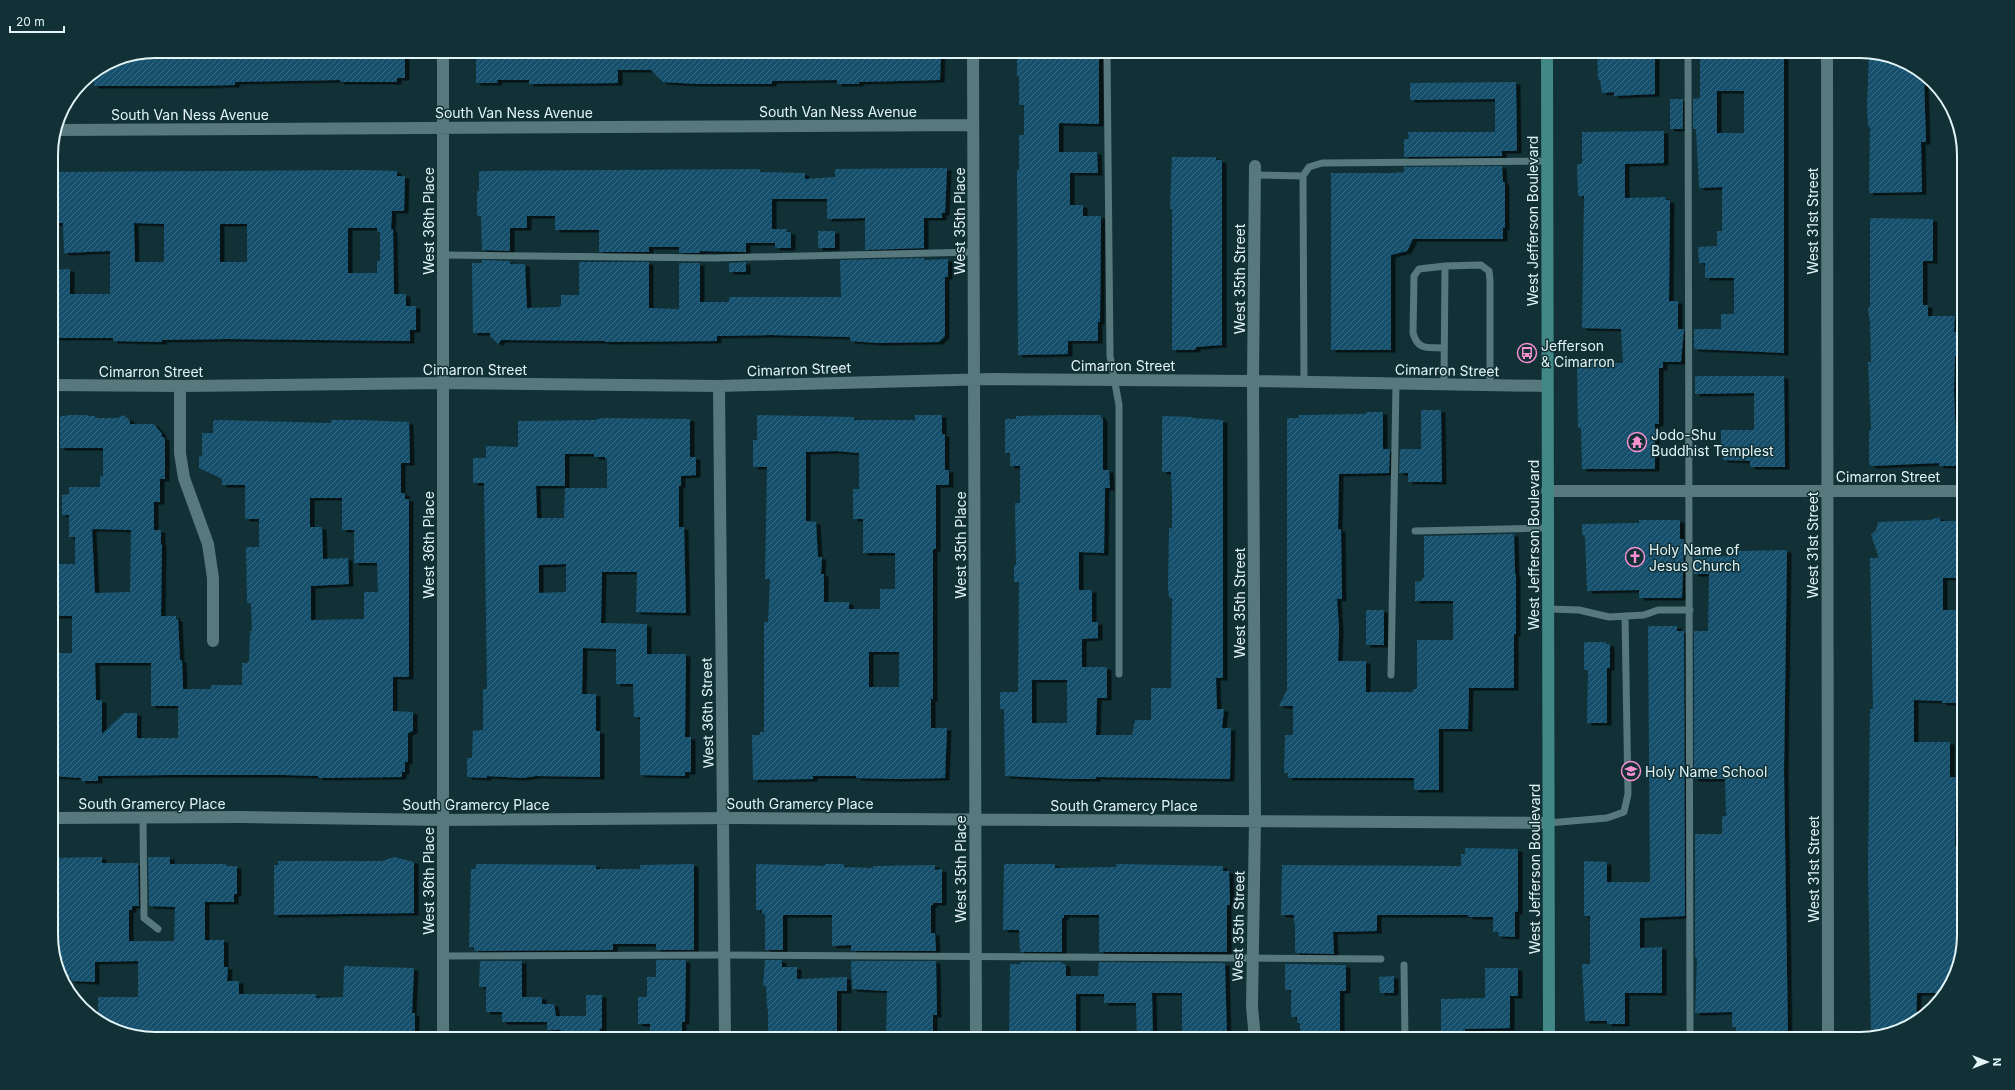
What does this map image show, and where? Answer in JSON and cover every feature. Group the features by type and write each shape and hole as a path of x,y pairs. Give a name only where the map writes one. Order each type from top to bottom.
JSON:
{"main road":[{"name":"West Jefferson Boulevard","path":"1547,58 1549,1032"}],"street":[{"name":"West 36th Place","path":"443,58 443,1032"},
{"name":"West 35th Place","path":"973,58 975,252 976,1032"},
{"name":"West 31st Street","path":"1827,58 1828,1032"},
{"name":"South Van Ness Avenue","path":"61,130 973,125"},
{"name":"West 35th Street","path":"1254,1032 1252,1007 1255,820 1253,381 1255,171"},
{"name":"Cimarron Street","path":"58,385 180,386 443,383 719,386 975,379 1253,381 1547,386"},
{"path":"180,386 180,453 184,478 208,544 213,578 213,641"},
{"name":"West 36th Street","path":"719,386 725,1032"},
{"name":"Cimarron Street","path":"1547,491 1957,491"},
{"name":"South Gramercy Place","path":"58,818 443,820 723,818 1255,820 1548,823"}],"lane":[{"path":"1107,58 1110,356 1119,405 1119,674"},
{"path":"1688,58 1690,1032"},
{"path":"1304,382 1303,176 1310,167 1322,163 1547,161"},
{"path":"1255,171 1303,176"},
{"path":"443,255 714,258 975,252"},
{"path":"1444,348 1423,347 1416,342 1413,333 1414,276 1419,269 1445,266 1481,266 1489,271 1490,386"},
{"path":"1444,385 1445,266"},
{"path":"1391,675 1396,384"},
{"path":"1415,530 1548,528"},
{"path":"1548,609 1578,610 1609,617 1644,615 1658,610 1690,610"},
{"path":"1548,823 1607,818 1624,812 1628,794 1624,616"},
{"path":"143,818 144,918 158,929"},
{"path":"442,956 724,955 1381,959"},
{"path":"1404,965 1405,1032"}],"building":[{"path":"405,58 405,78 397,78 397,82 340,82 340,80 235,82 235,85 195,86 94,86 94,80 101,74 118,65 143,59"},
{"path":"476,58 941,58 940,80 859,82 859,84 837,84 837,80 772,81 772,84 697,84 663,82 651,70 618,70 618,83 529,84 529,80 497,80 498,83 476,83"},
{"path":"1017,58 1099,58 1099,124 1059,123 1059,152 1097,152 1098,173 1070,173 1070,205 1083,205 1083,216 1101,216 1100,322 1098,322 1098,341 1068,341 1068,354 1018,355 1017,170 1019,170 1019,135 1024,135 1024,105 1019,105 1019,76 1017,76"},
{"path":"1597,58 1655,58 1655,94 1614,96 1614,92 1602,93 1600,80 1598,80"},
{"path":"1700,58 1784,58 1784,353 1694,349 1694,329 1721,329 1721,314 1734,314 1734,278 1705,278 1705,263 1699,263 1698,247 1717,246 1717,231 1722,231 1722,187 1699,188 1696,129 1693,129 1693,99 1700,98","holes":["1717,91 1744,91 1744,133 1717,133"]},
{"path":"1869,58 1891,63 1903,68 1924,82 1926,142 1921,142 1922,192 1869,193 1870,127 1868,127 1867,108"},
{"path":"1516,82 1517,151 1502,151 1502,156 1404,157 1404,139 1409,139 1408,132 1495,132 1495,99 1410,100 1410,83"},
{"path":"1670,99 1683,99 1683,129 1670,129"},
{"path":"1664,131 1664,163 1625,164 1625,198 1666,197 1665,200 1670,200 1669,301 1678,301 1678,329 1684,329 1681,362 1663,362 1663,368 1659,368 1659,424 1655,424 1655,469 1582,469 1581,428 1578,428 1577,363 1623,363 1621,329 1582,328 1584,196 1578,196 1577,164 1582,164 1582,132"},
{"path":"1172,157 1216,157 1216,160 1222,160 1222,345 1196,347 1196,349 1193,350 1172,350 1172,209 1170,209"},
{"path":"1502,166 1503,182 1505,182 1505,228 1503,228 1503,239 1413,239 1407,251 1391,255 1391,350 1331,350 1331,173 1392,173 1404,172 1404,167"},
{"path":"947,168 945,213 942,213 942,218 924,218 924,248 865,250 865,218 827,219 827,199 772,199 772,229 787,229 787,232 791,232 791,248 775,248 775,243 746,243 746,252 700,251 700,253 679,253 679,247 649,247 649,252 599,252 599,230 555,230 555,216 527,216 527,228 510,228 510,251 482,250 481,216 477,216 479,172 482,171 760,169 760,172 805,173 805,179 835,177 835,169"},
{"path":"397,171 397,176 405,176 404,211 392,211 391,229 393,229 394,294 406,294 406,306 416,306 416,330 410,330 410,341 226,339 162,340 162,342 113,341 113,338 58,338 58,270 70,269 70,294 110,294 110,251 64,253 63,223 58,223 58,172","holes":["134,223 164,224 164,262 135,262","220,224 247,224 247,262 220,262","348,228 377,228 377,232 380,232 380,261 377,261 377,273 348,273"]},
{"path":"1870,218 1933,219 1933,261 1923,261 1923,305 1928,305 1928,316 1955,316 1954,332 1957,332 1957,356 1955,356 1954,391 1957,466 1939,466 1939,463 1871,466 1869,463 1869,430 1871,430 1868,362 1871,362 1870,323 1868,310 1870,305"},
{"path":"818,231 835,231 835,248 818,248"},
{"path":"924,258 924,260 948,259 948,277 945,277 945,336 939,342 878,343 850,341 850,337 771,335 717,336 717,341 605,342 501,340 498,344 490,336 490,333 473,333 472,263 482,263 482,260 510,261 510,264 525,264 527,308 558,307 561,306 561,295 579,295 579,262 649,262 649,308 679,309 679,263 700,263 700,302 729,302 729,297 841,297 840,260"},
{"path":"746,262 746,272 729,272 729,263"},
{"path":"1695,376 1784,376 1785,467 1750,467 1750,461 1723,460 1721,430 1754,430 1754,393 1695,394"},
{"path":"1421,410 1441,410 1442,482 1408,482 1408,473 1399,473 1400,449 1421,449"},
{"path":"1366,412 1383,412 1383,449 1390,449 1389,473 1339,474 1338,529 1341,529 1342,599 1337,599 1339,629 1338,661 1366,661 1366,692 1413,692 1413,689 1417,689 1417,640 1453,640 1453,601 1415,601 1415,582 1422,581 1422,578 1424,578 1424,536 1514,534 1516,634 1514,634 1514,688 1469,688 1468,729 1439,729 1439,790 1414,790 1414,778 1288,778 1288,773 1284,773 1285,735 1293,735 1293,706 1279,706 1287,690 1287,418 1299,418 1299,415 1366,414"},
{"path":"88,415 95,416 95,418 117,418 123,415 130,420 130,424 154,424 162,434 162,437 165,438 165,479 160,479 160,502 154,502 154,530 161,530 161,616 176,616 176,619 178,619 183,689 211,689 211,685 242,685 242,663 247,663 249,661 250,631 252,631 251,603 247,603 246,547 259,547 259,519 245,519 245,485 222,485 222,479 199,468 199,456 202,456 202,433 213,433 213,421 216,420 331,423 331,420 409,422 410,463 401,463 401,493 405,493 405,499 409,499 409,677 393,677 393,711 413,712 413,731 408,733 408,762 405,762 405,772 402,772 402,777 318,778 318,776 284,775 168,775 98,776 98,781 81,781 81,778 58,776 58,653 72,653 72,616 58,616 58,564 75,564 75,537 69,537 69,515 62,515 62,495 69,494 69,487 100,487 100,476 103,476 103,448 60,448 60,416","holes":["310,498 342,498 342,530 354,530 354,563 377,563 378,592 364,592 364,619 311,620 311,586 349,584 348,558 323,559 322,527 310,527","92,530 131,530 130,592 95,593","95,663 151,663 151,706 178,706 178,738 137,738 137,713 124,713 102,734 102,700 96,700"]},
{"path":"757,415 854,417 854,420 915,420 915,415 942,415 942,434 945,434 945,470 949,470 949,485 936,485 936,549 933,549 933,699 931,699 931,728 947,728 945,778 899,779 856,778 856,776 813,776 813,779 753,780 752,735 760,735 760,732 764,732 764,622 768,622 770,579 765,579 767,467 753,467 753,440 757,440","holes":["835,451 859,453 859,489 853,489 853,519 863,519 863,553 895,553 895,589 880,589 880,609 849,609 849,602 824,602 824,574 821,574 822,557 818,557 816,522 806,521 806,452","869,652 899,652 899,687 869,687"]},
{"path":"1101,415 1101,418 1103,418 1103,470 1109,470 1110,488 1105,488 1104,553 1079,552 1079,590 1092,590 1092,622 1098,622 1098,638 1082,639 1082,667 1107,667 1107,698 1097,698 1096,735 1132,735 1135,720 1151,720 1151,688 1171,688 1172,598 1169,598 1168,587 1169,528 1172,528 1172,498 1171,472 1162,472 1162,416 1223,420 1223,678 1216,678 1217,709 1224,709 1222,728 1231,728 1230,779 1096,777 1096,779 1071,779 1005,776 1004,709 1000,709 1000,692 1018,692 1019,582 1014,582 1014,565 1016,565 1015,503 1020,503 1020,466 1010,466 1010,453 1005,453 1005,419 1016,419 1016,416","holes":["1032,680 1067,680 1067,723 1032,723"]},
{"path":"690,419 690,457 696,457 696,475 681,476 681,486 679,486 679,527 684,527 686,613 636,612 637,572 602,572 601,623 647,624 647,654 686,654 685,737 691,737 691,772 685,772 685,776 640,775 640,717 634,717 633,684 616,684 616,649 583,648 582,694 596,694 596,731 600,731 600,777 467,777 467,758 472,758 473,731 483,730 483,689 487,689 484,483 473,483 473,458 486,458 486,446 518,447 518,421","holes":["565,454 594,454 594,457 605,457 605,459 607,459 607,488 565,488 564,518 537,518 536,486 565,486","566,564 566,592 539,593 539,565"]},
{"path":"1940,517 1940,521 1957,521 1957,578 1943,578 1943,610 1957,610 1957,703 1914,700 1914,742 1950,742 1950,777 1956,777 1956,947 1952,966 1938,993 1917,993 1916,1014 1891,1027 1871,1031 1868,870 1870,709 1873,709 1870,558 1879,558 1871,535 1876,530 1878,522 1930,520"},
{"name":"Holy Name of Jesus Church","path":"1639,520 1680,520 1680,539 1684,539 1682,598 1639,598 1639,590 1587,591 1585,537 1582,534 1582,524 1639,523"},
{"path":"1787,550 1784,771 1788,1032 1736,1032 1736,1027 1732,1027 1732,1012 1695,1013 1697,959 1695,956 1695,834 1722,834 1722,816 1726,816 1725,779 1694,779 1694,631 1708,631 1709,574 1694,574 1694,557 1738,556 1738,551"},
{"path":"1366,610 1384,610 1384,645 1366,645"},
{"path":"1648,626 1677,626 1677,631 1684,631 1685,916 1640,918 1640,948 1662,947 1662,993 1625,993 1625,1024 1607,1024 1607,1021 1585,1021 1582,964 1590,964 1590,916 1584,916 1584,861 1607,862 1607,882 1650,882"},
{"path":"1584,642 1606,642 1606,644 1610,644 1610,668 1607,668 1607,723 1587,723 1588,670 1584,670"},
{"path":"1465,848 1518,849 1518,912 1515,912 1515,937 1498,936 1498,932 1493,932 1493,917 1468,917 1468,915 1377,915 1377,931 1333,932 1334,954 1295,953 1294,915 1281,915 1282,865 1461,866 1461,854 1465,854"},
{"path":"102,857 102,863 138,863 139,906 132,906 132,910 129,910 129,941 174,941 175,907 149,906 148,857 170,857 170,864 226,864 226,866 237,866 237,894 234,894 234,902 205,902 205,940 224,940 224,967 228,967 227,981 239,981 239,994 316,994 316,998 343,997 344,966 414,968 412,1013 415,1013 415,1032 155,1032 130,1029 112,1022 98,1014 98,997 138,997 138,961 95,962 95,982 71,981 71,978 68,978 63,967 63,960 62,960 58,941 58,858"},
{"path":"394,857 414,862 414,913 274,915 274,865 278,865 278,861 382,861"},
{"path":"476,864 596,865 596,869 640,869 640,865 694,864 694,950 656,950 656,944 613,944 613,950 474,951 474,947 469,947 471,869 476,869"},
{"path":"756,864 825,866 825,864 844,864 844,867 873,868 873,866 935,865 935,870 942,869 942,903 933,903 933,905 931,905 931,933 935,933 936,951 851,951 851,945 832,946 832,915 783,915 783,950 765,950 765,914 762,914 762,910 756,910"},
{"path":"1004,864 1055,864 1055,868 1116,867 1116,864 1223,866 1223,871 1229,871 1230,905 1227,905 1227,952 1099,952 1099,915 1064,915 1064,918 1062,918 1062,952 1020,952 1019,930 1003,930"},
{"path":"656,960 686,960 685,1022 682,1022 682,1032 650,1032 650,1024 638,1024 638,997 647,997 647,977 656,977"},
{"path":"765,960 782,960 782,967 797,967 797,979 847,977 847,991 837,991 837,1032 768,1032 766,986 763,986"},
{"path":"480,961 522,961 522,997 542,997 542,1004 554,1004 556,1016 586,1016 586,995 602,995 602,1029 600,1029 600,1032 561,1032 561,1030 547,1030 547,1022 502,1022 502,1012 486,1012 486,987 479,987"},
{"path":"851,961 936,961 937,1015 933,1015 933,1032 886,1032 887,991 852,989"},
{"path":"1020,962 1062,962 1062,964 1066,964 1066,976 1098,976 1099,962 1225,963 1227,1032 1182,1032 1182,993 1152,993 1153,1032 1137,1032 1136,1003 1104,1003 1104,994 1076,994 1076,1032 1009,1032 1010,964 1021,964"},
{"path":"1285,964 1346,965 1346,991 1340,991 1340,1032 1300,1032 1300,1023 1297,1023 1297,1017 1291,1017 1291,990 1285,990"},
{"path":"1485,968 1518,968 1518,996 1510,996 1510,1028 1465,1029 1465,1032 1441,1032 1441,999 1485,998"},
{"path":"1394,976 1394,993 1380,993 1379,977"}],"place":[{"name":"Jefferson & Cimarron","path":"1527,353"},
{"name":"Jodo-Shu Buddhist Templest","path":"1637,442"},
{"name":"Holy Name of Jesus Church","path":"1635,557"},
{"name":"Holy Name School","path":"1631,771"}]}
